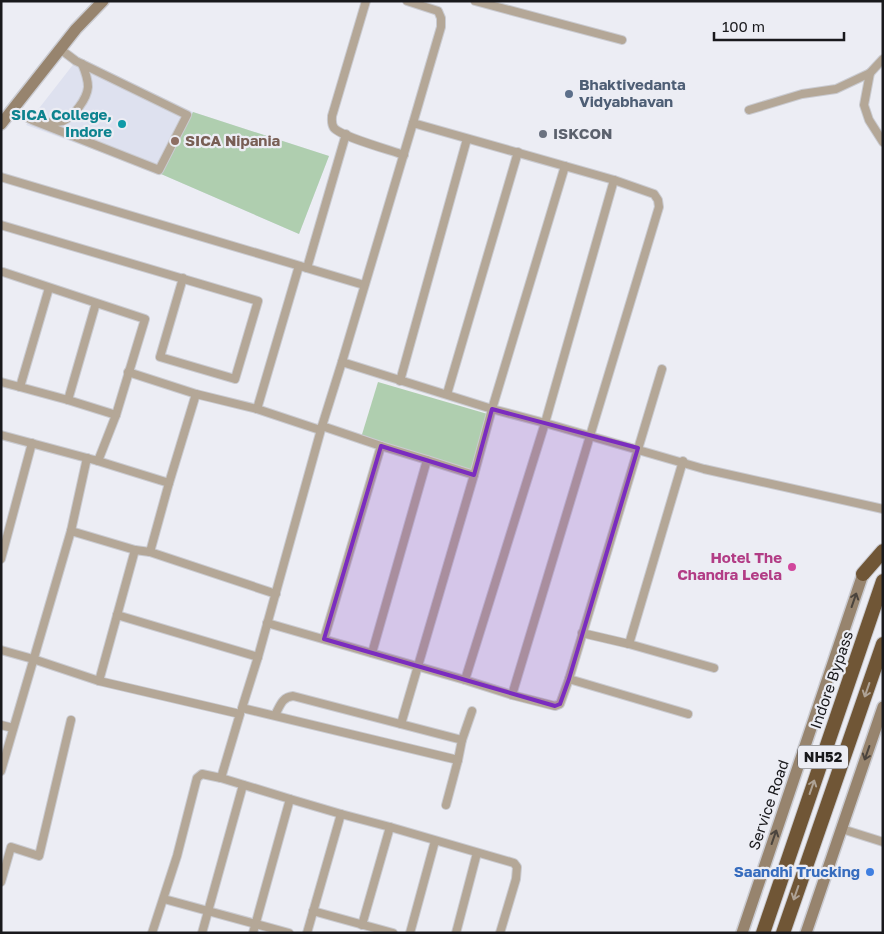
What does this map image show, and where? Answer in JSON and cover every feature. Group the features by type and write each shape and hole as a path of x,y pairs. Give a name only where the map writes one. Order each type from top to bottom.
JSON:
{"highway":[{"path":"863,574 883,552"},
{"name":"Indore Bypass","path":"763,933 883,581"},
{"name":"NH52","path":"783,933 883,644"}],"street":[{"path":"1,124 76,29 103,1"},
{"path":"366,1 332,121 334,128 346,134 404,155"},
{"path":"475,1 622,40"},
{"path":"221,778 276,594 321,428 441,27 441,18 438,11 411,2"},
{"path":"11,110 159,170 186,115 82,64 60,49"},
{"path":"749,110 802,94 836,88 870,73 883,59"},
{"path":"40,123 62,121 73,114 82,102 88,88 87,76 82,64"},
{"path":"870,73 864,106 869,120 883,142"},
{"path":"413,123 614,180 654,194 658,200 659,207 512,695"},
{"path":"257,409 346,134"},
{"path":"400,381 468,139"},
{"path":"447,394 518,152"},
{"path":"401,724 492,409 565,166"},
{"path":"1,177 364,285"},
{"path":"465,680 545,424 614,180"},
{"path":"1,225 183,278 258,301 236,379 160,357 183,278"},
{"path":"2,274 145,319 116,415 98,461"},
{"path":"20,387 49,288"},
{"path":"68,400 96,303"},
{"path":"342,362 492,409 638,448 704,469 883,510"},
{"path":"267,623 512,695 555,706 560,704 662,369"},
{"path":"128,372 196,394 257,409 474,475"},
{"path":"1,382 116,415"},
{"path":"150,552 196,394"},
{"path":"1,435 98,461 169,483"},
{"path":"1,559 32,443"},
{"path":"324,639 381,446"},
{"path":"1,772 70,531 87,458"},
{"path":"372,653 427,460"},
{"path":"629,644 683,462"},
{"path":"70,531 135,550 150,552 276,594"},
{"path":"99,681 135,550"},
{"name":"Service Road","path":"742,933 863,574"},
{"path":"117,615 258,657"},
{"path":"582,633 714,668"},
{"path":"1,650 99,681 241,711 275,715 458,760"},
{"path":"569,679 688,714"},
{"path":"275,715 283,700 287,696 293,696 462,740"},
{"path":"806,933 883,706"},
{"path":"446,805 462,740 472,711"},
{"path":"1,882 11,847 39,856 71,720"},
{"path":"1,725 13,728"},
{"path":"152,933 164,899 197,778 202,774 512,862 517,867 516,879 500,933"},
{"path":"202,933 243,785"},
{"path":"253,933 290,799"},
{"path":"307,933 341,814"},
{"path":"362,925 390,827"},
{"path":"842,829 883,842"},
{"path":"410,933 435,840"},
{"path":"456,933 477,853"},
{"path":"164,899 289,933"},
{"path":"313,911 393,933"}],"highlighted area":[{"path":"492,409 638,448 569,679 560,704 555,706 324,639 381,446 474,475"}],"shaded area":[{"name":"SICA Nipania","path":"79,57 193,112 329,156 299,234 161,174 26,125"}],"green space":[{"path":"193,112 329,156 299,234 161,174"},
{"path":"378,382 491,415 475,476 360,441"}],"place":[{"name":"Bhaktivedanta Vidyabhavan","path":"569,94"},
{"name":"SICA College, Indore","path":"122,124"},
{"name":"ISKCON","path":"543,134"},
{"name":"SICA Nipania","path":"175,141"},
{"name":"Hotel The Chandra Leela","path":"792,567"},
{"name":"Saandhi Trucking","path":"870,872"}]}
